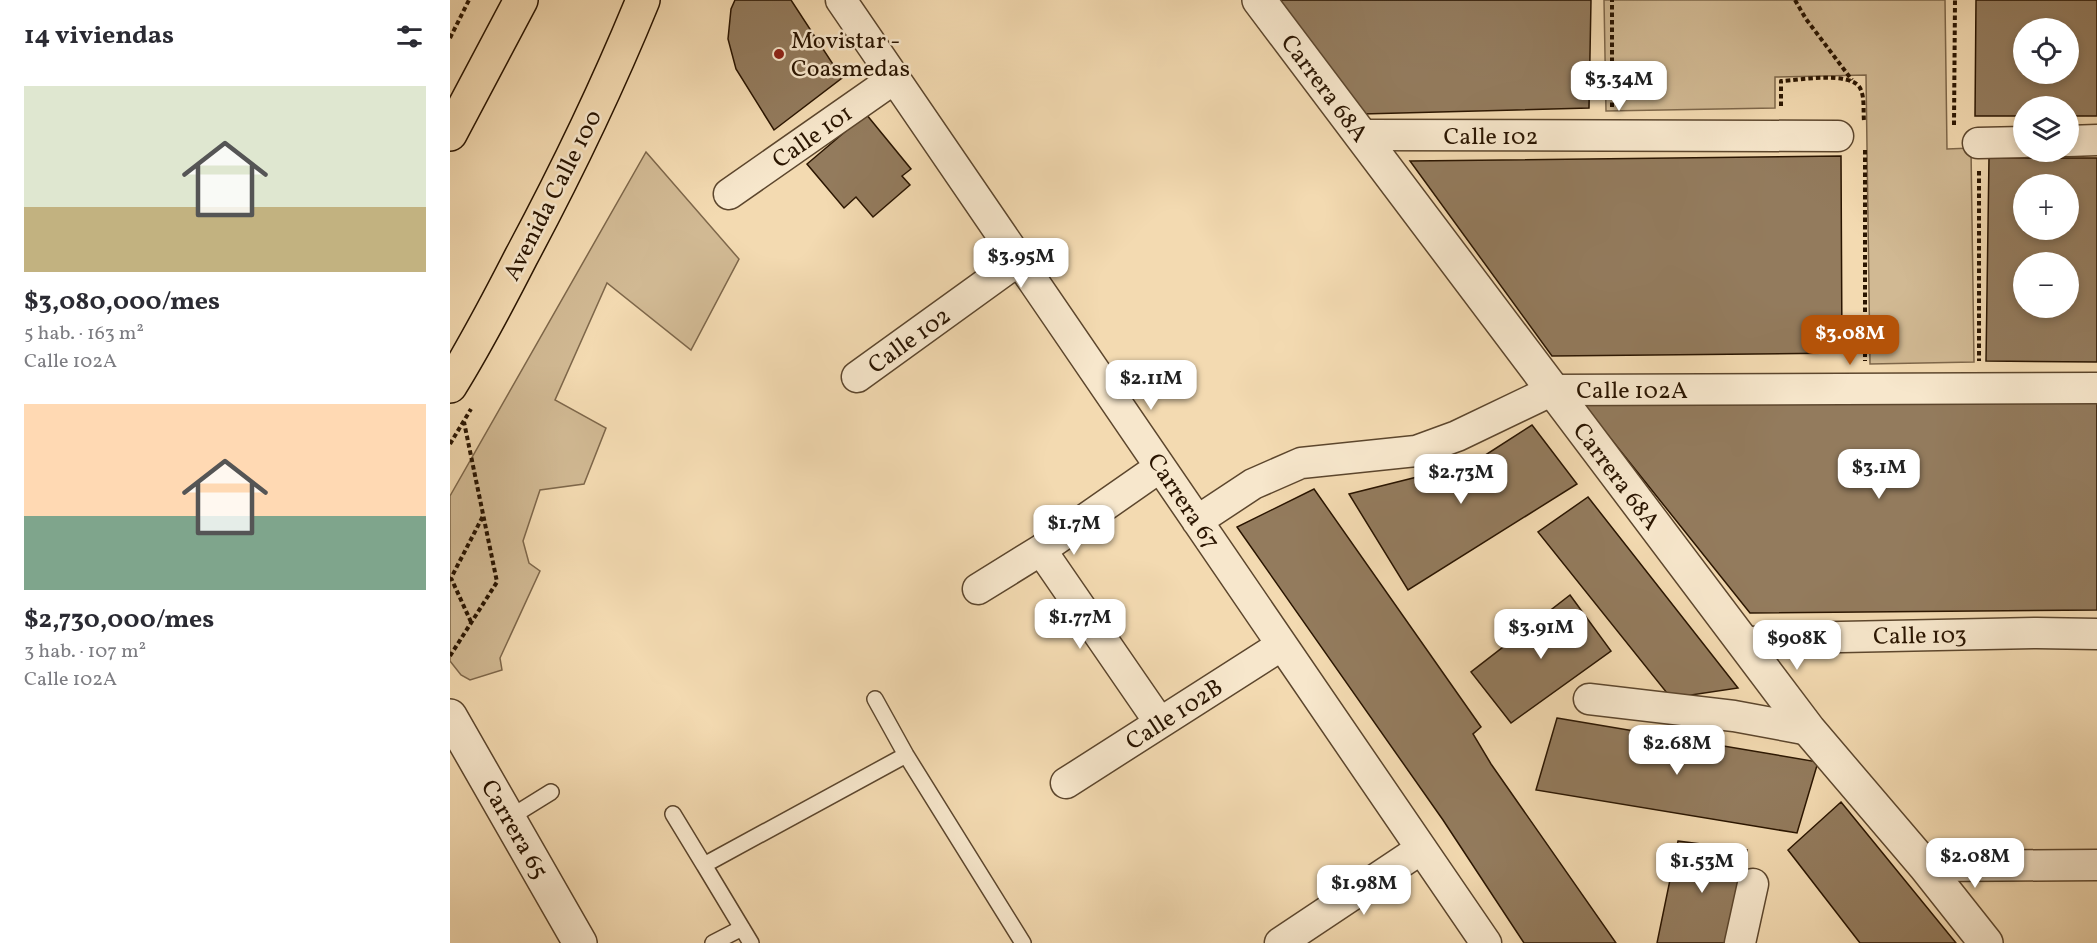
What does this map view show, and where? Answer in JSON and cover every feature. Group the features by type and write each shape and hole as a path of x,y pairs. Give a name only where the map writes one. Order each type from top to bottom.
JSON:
{"main road":[{"name":"Avenida Calle 100","path":"452,382 490,317 549,205 612,74 643,0"},
{"path":"450,134 511,8"}],"street":[{"name":"Carrera 67","path":"841,0 1486,943"},
{"name":"Carrera 68A","path":"1259,0 1809,730 1925,866 1986,943"},
{"name":"Calle 101","path":"729,194 895,78"},
{"name":"Calle 102","path":"1360,135 1838,136"},
{"path":"1966,137 2013,141"},
{"path":"2079,141 2097,141"},
{"name":"Calle 102","path":"857,377 1019,260"},
{"name":"Calle 102A","path":"1197,521 1253,484 1301,463 1416,451 1457,436 1553,390 2097,388"},
{"path":"978,589 1041,550 1160,467"},
{"path":"1041,550 1160,723"},
{"name":"Calle 103","path":"1743,643 1804,637 2097,634"},
{"name":"Calle 102B","path":"1066,783 1282,645"},
{"path":"1589,699 1734,716 1809,730"},
{"name":"Carrera 65","path":"450,716 580,943"},
{"path":"1280,943 1421,849"},
{"path":"1925,866 2097,865"},
{"path":"1740,943 1753,884"}],"lane":[{"path":"875,699 906,755 1023,943"},
{"path":"704,865 906,755"},
{"path":"509,818 551,792"},
{"path":"673,814 752,943"},
{"path":"713,943 742,928"}],"path":[{"path":"450,38 469,0"},
{"path":"1795,0 1806,19 1853,81"},
{"path":"1955,0 1966,137 1980,389"},
{"path":"450,656 497,582 452,382"},
{"path":"471,623 451,578 483,515"}],"shaded area":[{"path":"1604,0 1945,0 1947,149 1971,148 1974,362 1870,364 1866,75 1775,77 1775,108 1606,111"},
{"path":"646,152 739,259 691,350 607,283 555,400 606,428 584,484 540,490 523,541 529,563 540,571 500,658 502,670 470,680 461,675 450,661 450,496"}],"building":[{"name":"Movistar - Coasmedas","path":"735,0 791,0 842,78 774,130 736,69 728,39 731,9"},
{"path":"1278,0 1591,0 1589,108 1362,114"},
{"path":"1976,0 2097,0 2097,116 2079,116 2079,96 2013,96 2013,116 1975,116"},
{"path":"866,114 911,169 902,176 910,185 873,217 856,197 844,208 807,164"},
{"path":"1841,156 1842,353 1552,356 1410,161"},
{"path":"1989,158 2013,158 2013,162 2079,162 2079,158 2097,158 2097,362 1986,361"},
{"path":"2097,400 2097,610 1750,613 1583,404"},
{"path":"1532,425 1577,484 1408,590 1349,494 1473,463"},
{"path":"1314,489 1481,727 1473,734 1491,764 1616,943 1524,943 1443,820 1237,527"},
{"path":"1588,497 1738,688 1671,698 1538,532"},
{"path":"1570,595 1611,651 1511,723 1471,672"},
{"path":"1557,718 1818,762 1797,833 1536,790"},
{"path":"1841,802 1956,943 1860,943 1788,850"},
{"path":"1678,841 1747,850 1728,943 1657,943"}],"place":[{"name":"Movistar - Coasmedas","path":"779,54"}]}
